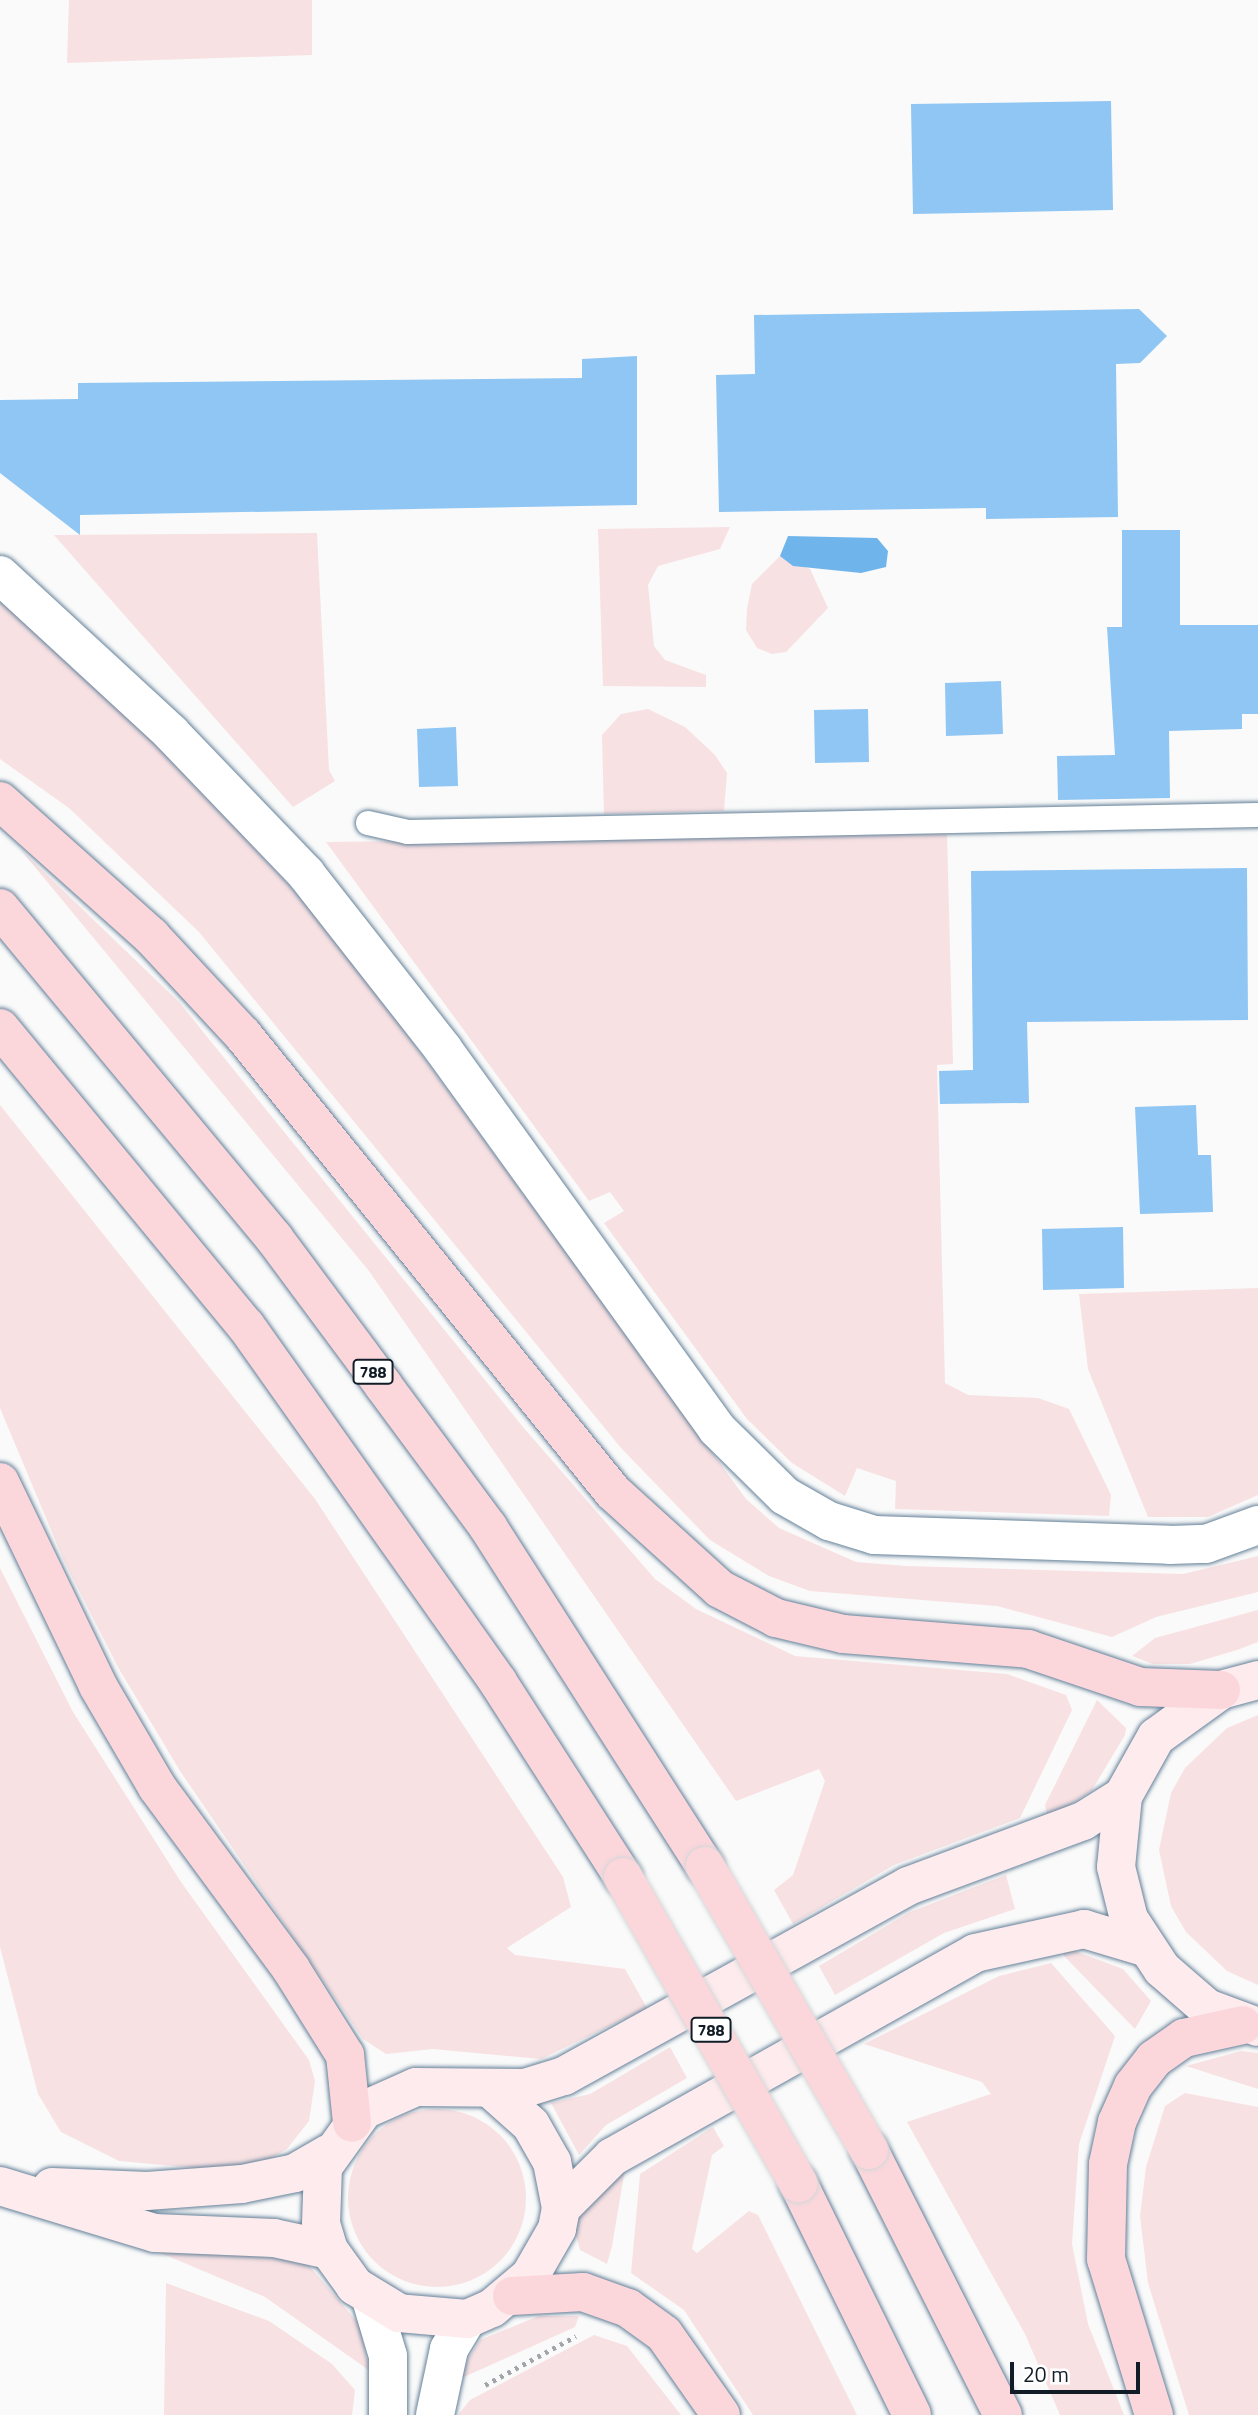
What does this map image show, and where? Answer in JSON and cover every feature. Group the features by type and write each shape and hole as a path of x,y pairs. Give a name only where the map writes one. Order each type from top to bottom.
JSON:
{"main road":[{"path":"0,801 151,936 233,1025 613,1492 720,1589 776,1618 843,1634 1028,1648 1140,1687 1221,1690 1258,1680"},
{"name":"788","path":"0,908 274,1238 488,1527 705,1866 869,2150 1003,2415"},
{"name":"788","path":"0,1028 246,1326 498,1682 623,1877 798,2183 912,2415"},
{"path":"0,1482 98,1686 158,1787 291,1969 345,2055 352,2123"},
{"path":"1221,1690 1156,1738 1123,1796 1116,1867 1129,1919 1144,1947 1180,1990 1251,2026"},
{"path":"1123,1796 1083,1821 908,1886 564,2076 492,2090 416,2087 381,2100 352,2123 329,2152 318,2187 329,2250 370,2299 398,2313 467,2319 512,2296 543,2258 561,2208 612,2157 975,1953 1084,1930 1144,1947"},
{"path":"1154,2415 1106,2259 1108,2164 1117,2122 1133,2085 1154,2059 1184,2038 1251,2026"},
{"path":"492,2090 542,2142 557,2179 561,2208"},
{"path":"0,2184 188,2190 279,2179 329,2152"},
{"path":"0,2184 155,2232 274,2238 329,2250"},
{"path":"512,2296 583,2292 628,2308 664,2334 721,2415"}],"street":[{"path":"0,575 171,733 306,874 443,1049 717,1429 785,1496 829,1521 874,1535 1170,1545 1206,1544 1258,1525"},
{"path":"370,2299 388,2356 388,2415"},
{"path":"435,2415 449,2349 467,2319"}],"lane":[{"path":"368,823 408,832 1258,815"}],"path":[{"path":"480,2388 586,2331"}],"shaded area":[{"path":"69,0 312,0 312,55 67,63"},
{"path":"730,527 720,549 658,566 648,585 654,646 665,660 706,675 706,687 603,686 598,529"},
{"path":"317,533 329,770 335,781 293,807 54,535"},
{"path":"780,556 810,569 828,608 786,652 772,654 757,648 746,630 747,609 752,584"},
{"path":"0,596 146,734 328,926 746,1499 779,1528 856,1562 906,1566 1183,1574 1258,1556 1258,1592 1156,1617 1112,1637 997,1606 810,1591 769,1576 710,1540 621,1448 199,932 69,808 0,759"},
{"path":"648,709 685,727 715,755 727,773 724,811 604,814 602,735 621,714"},
{"path":"947,834 953,1064 937,1065 945,1383 968,1395 1038,1398 1069,1409 1111,1495 1109,1516 895,1509 896,1481 857,1468 845,1496 792,1463 747,1419 604,1223 624,1211 610,1192 589,1201 326,842"},
{"path":"20,849 179,1002 523,1427 655,1579 696,1609 795,1656 1007,1674 1066,1695 1072,1710 1020,1818 894,1865 793,1924 774,1890 793,1875 825,1781 819,1769 736,1801 369,1271"},
{"path":"0,1105 315,1499 563,1877 571,1907 507,1948 515,1955 625,1969 647,2008 541,2059 433,2049 386,2054 363,2039 180,1771 119,1669 64,1561 0,1408"},
{"path":"1258,1288 1258,1495 1208,1517 1148,1517 1088,1369 1079,1294"},
{"path":"0,1568 73,1712 181,1882 309,2060 315,2081 309,2121 287,2149 271,2158 218,2170 119,2161 61,2132 38,2094 0,1947"},
{"path":"1258,1610 1258,1642 1237,1650 1190,1664 1153,1664 1132,1656 1155,1638"},
{"path":"1097,1700 1126,1728 1125,1735 1092,1790 1048,1820 1045,1805"},
{"path":"1258,1715 1258,1985 1227,1971 1186,1932 1171,1906 1159,1850 1171,1793 1185,1768 1227,1728"},
{"path":"1006,1875 1015,1909 944,1933 835,1995 819,1966 910,1912"},
{"path":"1064,1947 1123,1969 1151,2001 1135,2029 1064,1956"},
{"path":"1051,1963 1115,2036 1079,2144 1072,2244 1088,2324 1124,2415 1060,2415 1025,2334 907,2122 991,2094 982,2082 864,2044 999,1976"},
{"path":"670,2047 687,2078 606,2125 579,2155 551,2103 590,2094"},
{"path":"1241,2051 1258,2053 1258,2089 1186,2066"},
{"path":"1185,2093 1258,2107 1258,2415 1189,2415 1148,2283 1140,2216 1146,2167 1165,2106"},
{"path":"437,2109 471,2115 500,2135 520,2164 526,2198 520,2232 500,2261 471,2281 437,2287 403,2281 374,2261 354,2232 348,2198 354,2164 374,2135 403,2115"},
{"path":"713,2127 724,2146 712,2155 692,2249 697,2253 749,2211 758,2215 857,2415 753,2415 684,2310 631,2273 640,2174"},
{"path":"626,2163 607,2264 580,2250 575,2231 580,2214"},
{"path":"144,2246 305,2261 359,2324 370,2371 265,2297"},
{"path":"166,2283 269,2321 332,2364 355,2390 352,2415 164,2415"},
{"path":"539,2316 579,2316 575,2327 455,2381 480,2340"},
{"path":"594,2335 627,2346 681,2415 458,2415 470,2400"}],"water":[{"path":"788,536 877,538 888,551 886,567 861,573 793,566 780,556"}],"building":[{"path":"1111,101 1113,210 913,214 911,104"},
{"path":"1139,309 1167,336 1140,363 1116,364 1118,517 986,519 986,508 719,512 716,375 755,374 754,315"},
{"path":"637,356 637,505 80,515 80,535 0,473 0,400 78,399 78,383 582,378 582,359"},
{"path":"1122,530 1180,530 1180,625 1258,625 1258,714 1242,714 1242,729 1169,731 1170,798 1058,800 1057,756 1115,755 1107,627 1122,627"},
{"path":"1001,681 1003,734 946,736 945,683"},
{"path":"868,709 869,762 815,763 814,710"},
{"path":"456,727 458,786 419,787 417,729"},
{"path":"1247,868 1248,1020 1027,1022 1029,1103 940,1104 939,1071 973,1070 971,871"},
{"path":"1196,1105 1198,1155 1211,1155 1213,1212 1140,1214 1135,1107"},
{"path":"1123,1227 1124,1288 1043,1290 1042,1229"}]}
